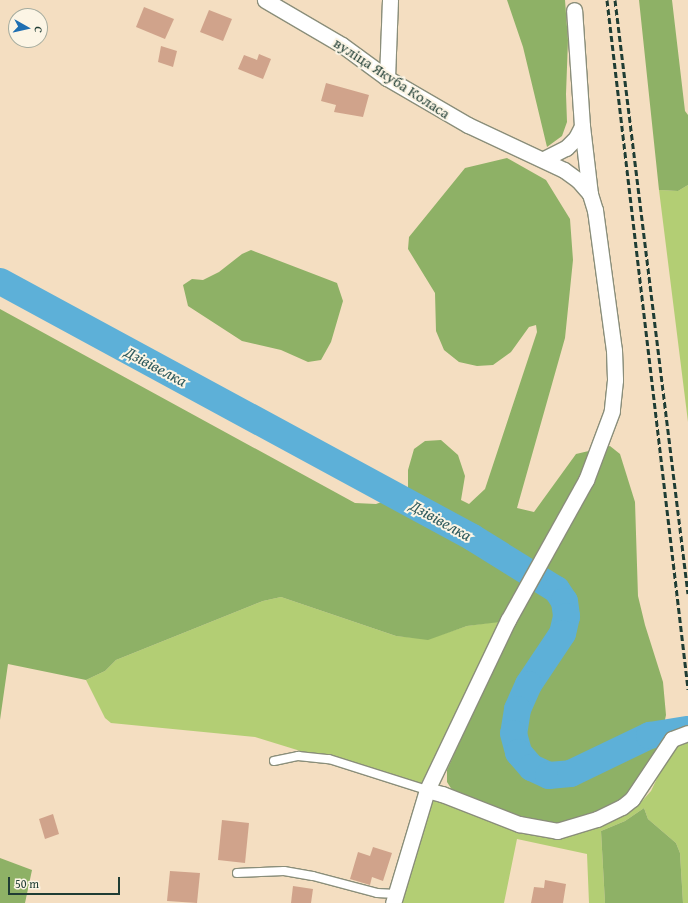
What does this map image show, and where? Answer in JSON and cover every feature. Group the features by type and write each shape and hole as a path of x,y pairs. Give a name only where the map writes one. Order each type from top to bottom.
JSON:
{"street":[{"name":"вуліца Якуба Коласа","path":"265,0 342,45 387,78 468,125 544,159 578,180 590,194"},
{"path":"387,78 390,0"},
{"path":"394,898 427,790 539,560 586,480 612,411 615,380 614,350 595,210 590,194 582,126 574,10"},
{"path":"544,159 566,148 576,138 582,126"},
{"path":"427,790 442,794 519,824 557,831 597,819 622,807 632,798 672,739 688,733"}],"lane":[{"path":"274,761 298,756 329,759 427,790"},
{"path":"237,873 284,872 313,876 394,898"}],"green space":[{"path":"507,0 565,0 568,40 566,94 567,122 562,136 547,147 523,47"},
{"path":"639,0 672,0 685,111 688,115 688,185 678,191 659,190"},
{"path":"507,158 546,180 570,219 573,260 565,338 517,508 534,512 576,454 610,446 620,454 635,502 638,596 645,625 663,682 666,715 659,748 621,804 555,825 521,820 454,793 447,782 447,770 511,629 508,621 467,626 428,640 396,636 281,597 263,601 116,660 105,671 86,680 8,664 0,720 0,309 355,503 376,504 404,494 408,488 408,470 414,449 425,441 441,440 458,455 465,476 461,500 469,504 485,489 537,332 536,325 529,327 511,352 493,365 477,366 459,362 444,350 436,331 435,293 408,249 409,237 465,168"},
{"path":"688,185 688,422 659,190 678,191"},
{"path":"251,250 337,283 343,301 331,342 321,360 308,362 281,350 242,341 188,306 183,285 192,279 203,280 219,272 242,254"},
{"path":"281,597 396,636 428,639 467,626 508,620 427,790 255,737 111,723 105,718 86,680 105,671 116,660 263,601"},
{"path":"688,740 688,903 683,903 680,853 676,843 648,819 644,808 625,821 601,831 605,903 589,903 587,854 517,839 504,903 393,903 431,793 567,836 586,831 611,820 643,800 651,791 672,747"},
{"path":"644,808 648,819 676,843 680,853 683,903 605,903 601,831 625,821"},
{"path":"0,858 32,870 25,903 0,903"}],"building":[{"path":"144,7 174,19 165,39 136,27"},
{"path":"209,10 232,19 223,41 200,32"},
{"path":"161,46 177,51 173,67 158,62"},
{"path":"259,54 271,59 263,79 238,69 244,55 257,60"},
{"path":"326,83 369,95 363,117 334,112 336,105 321,101"},
{"path":"53,814 59,834 45,839 39,819"},
{"path":"222,820 249,823 245,863 218,860"},
{"path":"373,847 392,853 383,881 372,877 370,885 350,879 358,852 370,856"},
{"path":"170,871 200,873 197,903 167,901"},
{"path":"545,880 566,884 563,903 531,903 534,887 544,888"},
{"path":"293,886 313,889 311,903 291,903"}],"waterway":[{"name":"Дзівівелка","path":"0,281 472,537 556,589 564,601 566,616 562,633 528,684 517,709 513,733 518,752 531,767 548,775 570,773 649,735 688,729"}],"railway":[{"path":"607,0 688,689"},
{"path":"615,0 688,594"}]}
